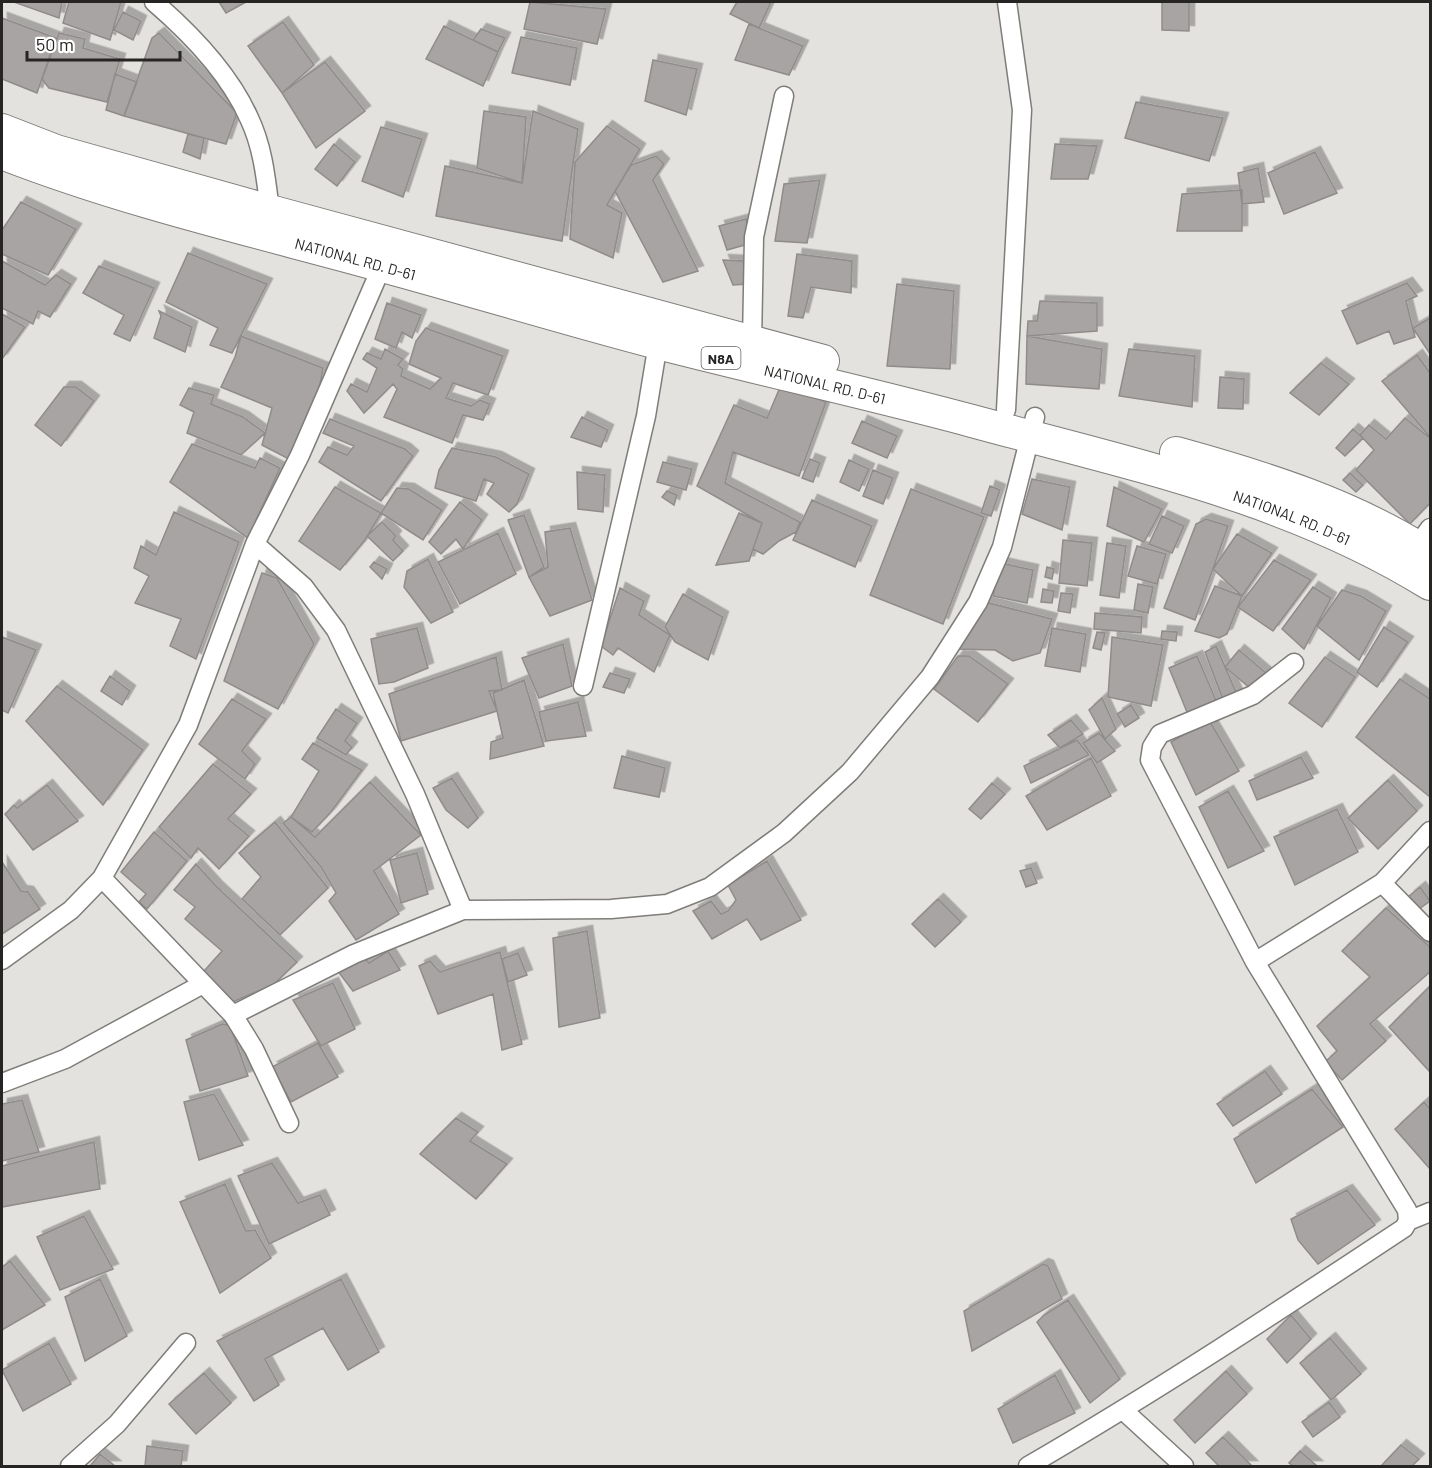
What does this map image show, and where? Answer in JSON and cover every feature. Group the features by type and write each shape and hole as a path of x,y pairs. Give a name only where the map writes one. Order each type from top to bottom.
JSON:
{"highway":[{"name":"NATIONAL RD. D-61","path":"2,130 56,151 752,343 1024,421 1168,472 1253,499 1328,531 1405,568 1431,584"},
{"name":"NATIONAL RD. D-61","path":"2,153 40,168 235,227 658,343 1024,421 1258,476 1426,543"}],"street":[{"path":"154,2 175,20 219,70 249,117 263,160 270,211"},
{"path":"233,1015 354,954 463,909 611,909 667,904 710,887 784,833 850,772 930,677 978,602 1002,547 1024,421 1022,110 1007,2"},
{"path":"752,343 754,237 784,96"},
{"path":"2,960 71,910 102,878 188,725 255,544 305,445 382,266"},
{"path":"583,686 646,416 658,343"},
{"path":"255,544 304,587 336,630 411,783 463,909"},
{"path":"1028,1467 1124,1411 1404,1228 1408,1221 1407,1210 1255,962 1150,760 1152,747 1160,734 1253,695 1294,663"},
{"path":"1255,962 1382,882 1431,831"},
{"path":"102,878 201,985 233,1015 254,1049 289,1123"},
{"path":"1382,882 1431,932"},
{"path":"2,1083 65,1059 201,985"},
{"path":"1408,1221 1431,1212"},
{"path":"70,1467 117,1424 186,1343"},
{"path":"1124,1411 1184,1467"}],"building":[{"path":"14,2 62,2 59,18"},
{"path":"69,2 121,2 110,40 63,23"},
{"path":"219,2 246,2 226,13"},
{"path":"530,2 606,9 597,44 524,29"},
{"path":"737,2 771,2 759,28 730,14"},
{"path":"1162,2 1189,2 1189,31 1162,30"},
{"path":"123,12 141,21 133,40 114,30"},
{"path":"2,18 56,38 37,93 2,79"},
{"path":"283,22 314,65 282,93 248,46"},
{"path":"749,24 803,46 789,75 735,60"},
{"path":"444,26 498,52 483,86 426,59"},
{"path":"481,29 505,38 498,52 473,40"},
{"path":"59,33 85,39 83,48 120,59 107,102 49,88 42,79"},
{"path":"159,33 237,113 226,144 124,116 152,38"},
{"path":"521,37 577,48 570,85 512,73"},
{"path":"653,60 697,69 686,115 645,101"},
{"path":"325,62 365,111 316,148 282,93"},
{"path":"115,74 137,82 124,116 106,110"},
{"path":"1136,102 1223,118 1209,161 1125,138"},
{"path":"484,111 526,117 522,183 477,168"},
{"path":"533,111 578,129 562,241 436,216 445,166 522,183"},
{"path":"607,126 640,149 607,205 622,213 613,258 570,239 575,162"},
{"path":"381,127 422,139 403,197 362,181"},
{"path":"188,134 204,138 200,159 183,152"},
{"path":"334,144 355,162 337,186 315,169"},
{"path":"1055,144 1097,146 1088,179 1051,179"},
{"path":"1315,152 1337,193 1284,214 1268,173"},
{"path":"656,156 664,164 653,180 698,271 663,282 615,191 631,165"},
{"path":"1258,168 1264,202 1242,204 1238,173"},
{"path":"820,180 807,243 775,241 784,184"},
{"path":"1242,190 1242,231 1177,231 1182,194"},
{"path":"21,202 76,229 48,275 2,254 2,230"},
{"path":"746,219 752,243 727,250 719,226"},
{"path":"188,253 267,284 232,353 210,345 218,328 166,302"},
{"path":"797,254 852,261 851,293 811,287 803,318 788,316"},
{"path":"723,260 743,261 748,284 733,285"},
{"path":"2,261 45,285 56,275 71,284 50,317 38,311 33,324 2,308"},
{"path":"99,266 154,288 130,341 114,334 124,315 83,293"},
{"path":"1407,283 1417,296 1406,301 1415,337 1394,344 1389,331 1357,344 1342,311"},
{"path":"897,284 954,291 950,369 887,366"},
{"path":"1040,301 1097,303 1097,331 1027,336 1028,321 1037,321"},
{"path":"387,303 421,315 412,338 402,332 396,348 375,339"},
{"path":"159,311 192,327 185,352 154,338 161,316"},
{"path":"2,314 25,327 2,359"},
{"path":"1430,318 1430,354 1413,328"},
{"path":"426,328 503,356 488,395 453,383 446,398 471,406 480,400 490,404 483,420 463,415 452,443 384,417 397,389 393,384 364,413 347,391 351,384 367,392 377,368 363,359 367,353 381,359 385,349 403,359 398,365 403,369 401,376 430,389 441,378 409,364 416,341"},
{"path":"241,336 323,368 317,401 289,459 262,445 272,408 221,387 235,357"},
{"path":"1027,336 1102,349 1099,389 1026,384"},
{"path":"1129,349 1195,356 1192,407 1119,396"},
{"path":"1417,355 1430,373 1430,437 1382,381"},
{"path":"1321,363 1349,384 1319,415 1290,393"},
{"path":"1220,377 1244,379 1243,409 1218,408"},
{"path":"781,385 826,402 799,476 733,452 725,483 800,522 796,532 779,541 763,554 753,549 762,523 697,486 734,405 767,418"},
{"path":"64,387 76,387 94,401 61,446 35,425"},
{"path":"189,388 214,395 211,404 243,417 265,433 241,455 187,433 194,412 180,405"},
{"path":"582,417 608,430 601,447 571,437"},
{"path":"1405,418 1430,438 1430,503 1410,524 1356,470 1374,450 1360,435 1369,425 1386,439"},
{"path":"330,419 405,449 413,456 381,501 319,462 328,447 347,455 354,446 323,433"},
{"path":"862,421 897,436 887,458 852,443"},
{"path":"1353,429 1363,438 1345,456 1336,448"},
{"path":"192,444 255,468 260,458 280,468 248,538 170,482"},
{"path":"452,448 496,457 529,474 517,504 509,512 487,494 494,483 484,479 476,501 435,488 439,470"},
{"path":"810,459 820,463 813,482 802,478"},
{"path":"849,460 869,469 859,491 840,482"},
{"path":"663,462 692,469 686,490 657,482"},
{"path":"873,470 893,478 883,504 863,496"},
{"path":"577,472 605,475 603,512 578,509"},
{"path":"1350,473 1363,485 1356,492 1343,480"},
{"path":"1032,479 1070,487 1062,530 1022,514"},
{"path":"990,486 1000,490 991,516 981,513"},
{"path":"335,487 381,513 365,540 340,570 299,541"},
{"path":"1114,487 1162,509 1144,542 1107,526"},
{"path":"397,488 409,489 442,510 423,540 381,513"},
{"path":"911,489 984,517 943,624 870,595"},
{"path":"667,491 677,495 674,505 662,497"},
{"path":"812,500 872,526 855,567 793,540"},
{"path":"460,502 482,520 463,549 456,539 441,554 429,542"},
{"path":"174,512 239,542 196,659 170,646 181,619 135,603 149,576 134,568 141,546 156,555"},
{"path":"739,513 762,523 749,561 716,565"},
{"path":"524,515 544,567 529,577 508,520"},
{"path":"1162,516 1184,526 1172,553 1149,544"},
{"path":"1206,519 1228,526 1195,620 1164,608 1196,524"},
{"path":"382,522 396,536 393,540 403,551 393,561 367,536"},
{"path":"570,528 592,600 550,616 529,577 548,567 545,532"},
{"path":"498,533 516,574 460,604 438,562"},
{"path":"1237,534 1272,553 1242,596 1213,569"},
{"path":"1063,540 1092,543 1087,586 1059,583"},
{"path":"1107,543 1126,546 1119,598 1100,595"},
{"path":"1137,546 1166,554 1157,584 1128,576"},
{"path":"428,559 453,612 431,623 404,587 407,571"},
{"path":"1274,560 1311,580 1273,631 1238,607"},
{"path":"374,562 387,569 382,579 370,567"},
{"path":"1000,563 1033,570 1027,603 993,596"},
{"path":"1047,567 1054,569 1052,579 1045,577"},
{"path":"262,573 277,578 314,644 278,709 224,681"},
{"path":"1138,584 1153,587 1148,613 1134,610"},
{"path":"1215,586 1242,596 1227,634 1219,638 1195,631"},
{"path":"1313,587 1331,598 1304,649 1282,629"},
{"path":"620,588 644,601 639,615 670,635 654,672 618,648 613,655 601,646"},
{"path":"1043,589 1054,591 1052,603 1041,602"},
{"path":"1342,590 1361,596 1386,611 1359,660 1317,626"},
{"path":"1061,593 1073,594 1070,613 1058,611"},
{"path":"683,594 723,617 708,660 675,642 665,627"},
{"path":"985,602 1052,619 1040,653 1013,661 995,650 955,649"},
{"path":"1095,613 1142,617 1141,633 1094,629"},
{"path":"1384,627 1408,642 1377,687 1357,672"},
{"path":"417,628 428,668 394,682 379,684 371,639"},
{"path":"1052,628 1086,634 1080,672 1045,666"},
{"path":"1162,631 1177,632 1176,641 1161,639"},
{"path":"1097,632 1105,633 1101,650 1093,648"},
{"path":"2,637 36,650 8,713 2,710"},
{"path":"1112,637 1163,645 1151,706 1108,697"},
{"path":"563,644 572,686 539,698 522,658"},
{"path":"1216,646 1239,699 1225,705 1205,652"},
{"path":"1239,650 1266,673 1251,689 1225,667"},
{"path":"958,656 969,656 1008,684 978,722 934,689"},
{"path":"1197,656 1218,705 1189,717 1169,668"},
{"path":"496,657 502,690 489,691 497,711 401,741 389,694"},
{"path":"1325,657 1355,677 1322,727 1289,703"},
{"path":"610,673 630,679 624,693 603,687"},
{"path":"110,676 130,691 122,705 101,691"},
{"path":"1400,679 1430,699 1430,797 1356,737"},
{"path":"524,680 544,746 490,759 491,742 503,738 493,693"},
{"path":"57,686 143,750 103,805 26,721"},
{"path":"1102,698 1116,729 1105,739 1089,710"},
{"path":"232,699 266,719 242,751 255,764 245,779 199,744"},
{"path":"578,702 586,736 546,741 539,712"},
{"path":"1131,705 1139,718 1125,727 1117,714"},
{"path":"336,709 357,723 345,741 352,747 346,755 317,738"},
{"path":"1071,720 1083,734 1060,748 1048,735"},
{"path":"1209,720 1239,771 1196,795 1171,742"},
{"path":"1099,733 1115,751 1097,763 1083,743"},
{"path":"1077,740 1089,755 1031,783 1024,766"},
{"path":"313,743 362,770 331,812 312,832 291,817 319,771 302,759"},
{"path":"622,756 665,768 659,797 614,788"},
{"path":"1301,757 1313,778 1257,800 1249,781"},
{"path":"1091,758 1111,796 1047,830 1026,796"},
{"path":"213,764 251,794 228,819 249,836 219,869 198,848 191,858 159,827"},
{"path":"452,778 478,818 468,828 446,810 433,788"},
{"path":"1388,780 1417,811 1378,849 1348,818"},
{"path":"370,782 421,835 374,871 399,914 356,940 329,901 336,893 321,867 283,823 291,817 315,837"},
{"path":"992,783 1005,794 981,819 969,809"},
{"path":"47,785 78,821 33,850 5,814 14,805 17,808"},
{"path":"1228,791 1264,851 1228,868 1199,807"},
{"path":"1337,809 1358,852 1295,885 1274,837"},
{"path":"275,822 328,888 280,935 242,899 261,877 239,853"},
{"path":"154,832 187,861 147,909 139,902 146,894 121,872"},
{"path":"417,853 428,894 401,903 390,860"},
{"path":"767,861 801,920 761,940 747,919 712,939 693,911 711,901 721,914 728,911 736,900 728,885"},
{"path":"2,862 21,891 28,892 40,909 2,934"},
{"path":"196,864 217,887 297,962 274,984 228,1004 204,971 222,951 185,919 195,907 174,890"},
{"path":"1031,868 1037,883 1026,887 1020,871"},
{"path":"1420,887 1430,901 1419,909 1409,896"},
{"path":"938,899 961,922 935,947 912,924"},
{"path":"1386,908 1430,947 1430,972 1370,1024 1386,1041 1342,1080 1325,1062 1337,1051 1317,1026 1370,977 1342,951"},
{"path":"587,931 600,1018 559,1027 553,938"},
{"path":"388,951 400,970 353,991 337,970 363,957 369,963"},
{"path":"500,952 522,1044 502,1050 493,994 438,1014 419,966 430,961 440,972"},
{"path":"518,953 527,975 508,982 502,959"},
{"path":"333,983 355,1029 321,1046 293,1000"},
{"path":"1430,986 1430,1072 1389,1027"},
{"path":"222,1024 230,1025 248,1076 200,1091 186,1040"},
{"path":"318,1043 338,1077 291,1102 272,1067"},
{"path":"1265,1071 1282,1094 1233,1126 1217,1104"},
{"path":"1312,1089 1343,1127 1256,1183 1234,1139"},
{"path":"214,1094 243,1145 199,1160 184,1102"},
{"path":"22,1100 39,1152 2,1161 2,1104"},
{"path":"1424,1102 1430,1109 1430,1169 1395,1129"},
{"path":"456,1118 478,1132 470,1141 507,1164 476,1199 420,1154"},
{"path":"94,1142 100,1189 2,1207 2,1166"},
{"path":"272,1163 298,1203 320,1195 330,1215 269,1244 238,1176"},
{"path":"225,1184 246,1231 255,1230 271,1258 220,1293 180,1202"},
{"path":"1347,1190 1375,1225 1318,1264 1298,1240 1291,1219"},
{"path":"84,1216 113,1269 60,1290 37,1237"},
{"path":"10,1261 45,1305 2,1330 2,1267"},
{"path":"1043,1264 1048,1266 1062,1299 972,1351 964,1311"},
{"path":"100,1279 127,1336 85,1361 65,1297"},
{"path":"341,1279 379,1352 348,1370 323,1328 265,1359 279,1385 254,1401 217,1341"},
{"path":"1068,1300 1120,1379 1090,1403 1037,1322"},
{"path":"1291,1315 1311,1339 1287,1363 1267,1339"},
{"path":"1330,1338 1361,1374 1331,1400 1300,1363"},
{"path":"49,1343 71,1384 23,1411 2,1370"},
{"path":"1226,1371 1247,1394 1195,1443 1174,1420"},
{"path":"204,1373 231,1403 196,1434 169,1404"},
{"path":"1055,1375 1075,1413 1013,1443 998,1409"},
{"path":"1329,1402 1340,1417 1313,1437 1302,1422"},
{"path":"1223,1437 1252,1466 1219,1466 1206,1453"},
{"path":"1401,1445 1419,1459 1412,1466 1381,1466"},
{"path":"147,1446 183,1451 181,1466 145,1466"},
{"path":"1300,1451 1317,1466 1293,1466 1289,1463"},
{"path":"100,1454 115,1466 90,1466"}]}
